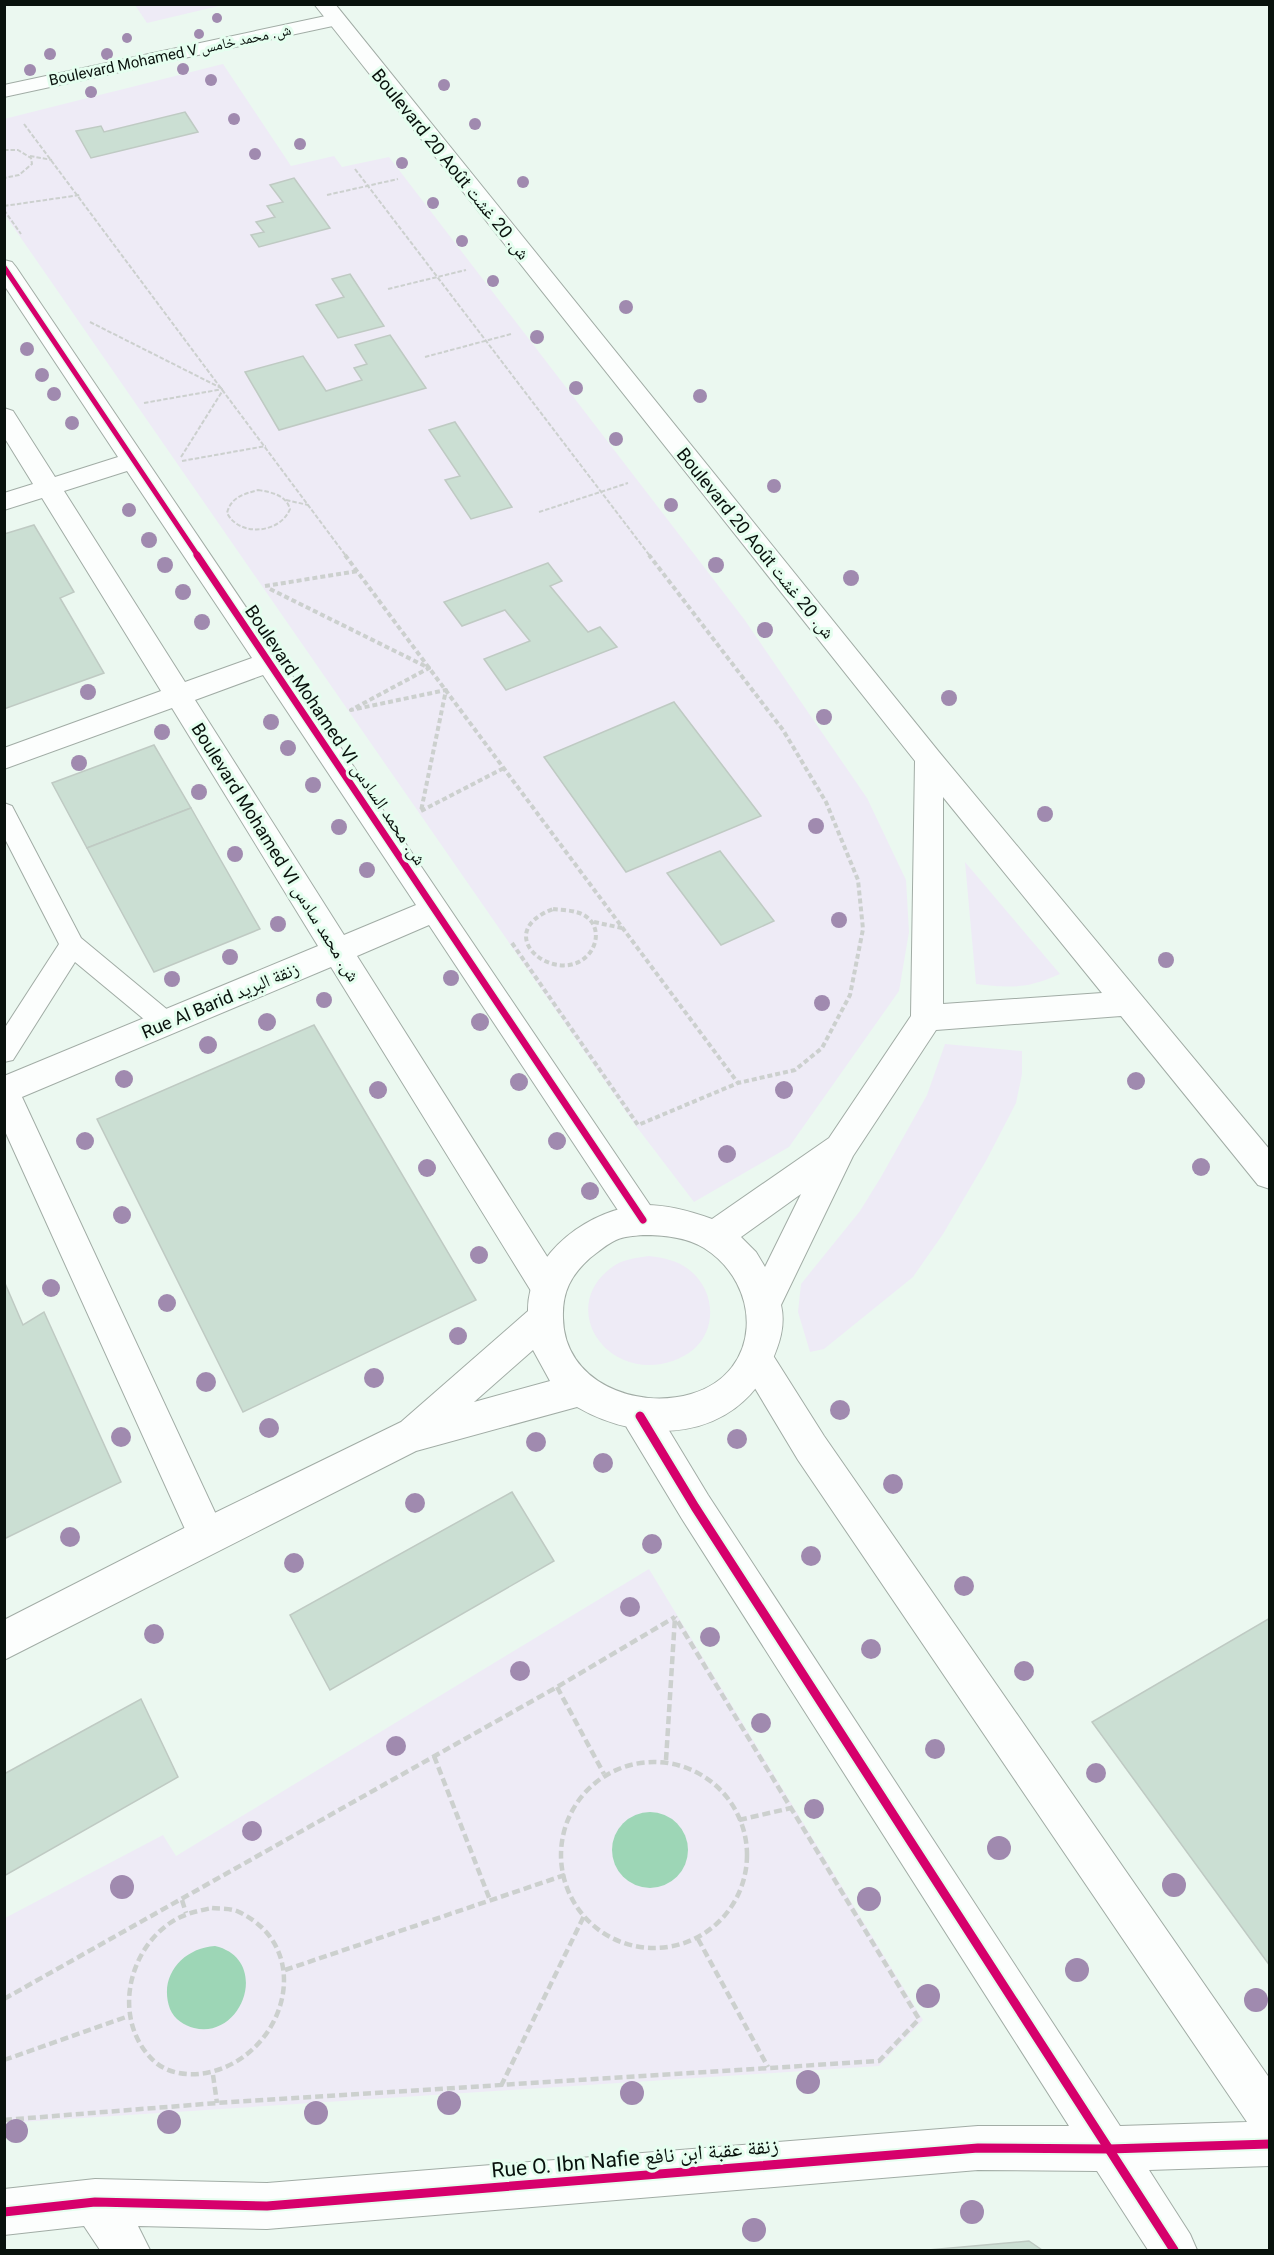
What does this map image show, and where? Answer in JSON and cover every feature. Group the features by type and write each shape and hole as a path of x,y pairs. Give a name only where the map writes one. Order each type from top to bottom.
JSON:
{"street":[{"name":"Boulevard Mohamed V ش. محمد خامس","path":"4,91 329,12"},
{"name":"Boulevard 20 Août ش. 20 غشت","path":"329,12 929,759 1131,1003 1269,1175"},
{"name":"Boulevard Mohamed VI ش. محمد السادس","path":"4,267 643,1220"},
{"name":"Boulevard Mohamed VI ش. محمد سادس","path":"4,416 338,951 546,1303"},
{"path":"4,502 134,460"},
{"path":"4,759 269,662"},
{"path":"764,1305 841,1147 927,1018 929,759"},
{"name":"Rue Al Barid زنقة البريد","path":"4,1091 435,910"},
{"path":"927,1018 1131,1003"},
{"path":"4,1091 207,1536"},
{"path":"715,1236 841,1147"},
{"path":"409,1436 546,1303 562,1263 584,1242 612,1226 643,1220 665,1220 686,1224 715,1236 738,1254 755,1278 764,1305 764,1333 756,1360 741,1381 721,1398 696,1410 669,1416 640,1416 608,1407 579,1390 560,1369 548,1344 546,1303"},
{"path":"756,1360 811,1448 1269,2118"},
{"path":"4,1641 207,1536 409,1436 579,1390"},
{"path":"640,1416 694,1507 1174,2250"},
{"name":"Rue O. Ibn Nafie زنقة عقبة ابن نافع","path":"4,2212 95,2202 267,2206 978,2148 1109,2149 1269,2144"},
{"path":"95,2202 127,2250"}],"lane":[{"path":"4,812 72,945 166,1023"},
{"path":"4,1052 72,945"}],"path":[{"path":"26,123 738,1083"},
{"path":"4,150 18,150 29,156 53,160"},
{"path":"4,178 27,170 32,164 29,156"},
{"path":"355,169 783,730 826,802 858,880 863,929 850,995 822,1048 795,1070 738,1083 638,1125"},
{"path":"327,195 398,179"},
{"path":"4,206 80,195"},
{"path":"387,289 466,270"},
{"path":"88,321 223,389"},
{"path":"425,357 511,334"},
{"path":"138,404 223,389"},
{"path":"223,389 178,461 266,446"},
{"path":"539,512 628,483"},
{"path":"285,500 289,510 284,518 276,525 263,529 239,527 230,522 226,514 228,505 246,492 271,491 281,495 285,500 309,505"},
{"path":"358,571 265,586 429,668"},
{"path":"429,668 351,710 446,690"},
{"path":"446,690 421,811 504,768"},
{"path":"553,909 571,909 586,915 593,922 599,939 593,953 579,962 562,966 545,963 530,950 525,941 527,927 537,916 553,909"},
{"path":"593,922 622,928"},
{"path":"520,954 530,950"},
{"path":"4,1999 557,1687 675,1617"},
{"path":"666,1760 675,1617"},
{"path":"4,2120 217,2103 501,2087 879,2061 919,2019 675,1617"},
{"path":"557,1687 604,1774"},
{"path":"434,1756 490,1900"},
{"path":"666,1760 696,1771 721,1792 739,1820 745,1856 744,1874 735,1900 719,1923 698,1939 668,1950 638,1948 608,1938 584,1916 565,1875 563,1846 568,1817 584,1793 604,1774 634,1761 666,1760"},
{"path":"739,1820 791,1808"},
{"path":"285,1970 565,1875"},
{"path":"182,1900 186,1914"},
{"path":"212,1908 238,1911 260,1924 276,1944 285,1970 283,2004 268,2036 245,2061 213,2075 184,2075 158,2065 139,2044 129,2016 129,1985 140,1955 160,1930 186,1914 212,1908"},
{"path":"501,2087 584,1916"},
{"path":"698,1939 768,2067"},
{"path":"4,2060 129,2016"},
{"path":"213,2075 217,2103"}],"shaded area":[{"path":"135,4 227,4 147,23 135,5"},
{"path":"223,64 291,166 334,156 342,167 389,157 744,619 867,798 906,880 909,932 899,991 789,1147 694,1202 636,1126 5,215 4,119"},
{"path":"965,862 1060,974 1028,985 976,984"},
{"path":"945,1044 1022,1051 1022,1074 1016,1103 986,1161 943,1234 913,1277 824,1349 810,1352 798,1312 801,1284 860,1211 881,1177 927,1095"},
{"path":"649,1256 679,1263 696,1277 708,1296 710,1318 703,1339 690,1352 673,1361 649,1365 630,1362 614,1355 601,1344 588,1314 590,1298 597,1282 611,1268 624,1261"},
{"path":"649,1569 923,2020 879,2066 5,2123 5,1918 163,1835 176,1856"},
{"path":"643,1812 657,1812 671,1818 682,1829 686,1835 688,1850 686,1865 677,1877 665,1886 643,1888 629,1882 618,1871 612,1857 612,1843 618,1829 629,1818"},
{"path":"215,1946 232,1954 242,1966 246,1981 244,1996 237,2011 226,2022 211,2028 187,2026 174,2016 170,2009 167,1986 176,1966 184,1958 203,1948"}],"building":[{"path":"185,112 198,132 91,158 76,131 101,126 104,132"},
{"path":"294,178 330,228 259,247 251,235 264,232 256,222 275,217 267,206 283,202 270,185"},
{"path":"350,274 384,326 338,338 316,305 344,297 332,279"},
{"path":"390,335 426,388 279,430 245,372 303,356 326,391 362,380 354,368 367,364 355,345"},
{"path":"455,422 512,507 471,519 445,480 460,476 429,430"},
{"path":"34,525 74,592 60,598 104,673 4,709 4,534"},
{"path":"548,563 562,581 550,586 588,632 600,627 617,647 506,690 484,659 530,641 505,610 462,626 444,602"},
{"path":"674,702 761,816 626,872 544,757"},
{"path":"154,745 191,808 87,848 52,783"},
{"path":"191,808 260,929 154,972 87,848"},
{"path":"720,851 774,921 721,945 667,873"},
{"path":"314,1025 476,1300 243,1412 97,1119"},
{"path":"4,1281 23,1325 44,1312 121,1482 4,1539"},
{"path":"512,1492 554,1561 330,1690 290,1615"},
{"path":"1270,1618 1270,1966 1092,1722"},
{"path":"141,1699 178,1777 4,1876 4,1774"},
{"path":"1029,2241 1042,2250 928,2250"}],"cycle path":[{"path":"4,267 643,1220"},
{"path":"640,1416 695,1507 1174,2250"},
{"path":"4,2212 95,2202 267,2206 978,2148 1109,2149 1270,2144"}]}
